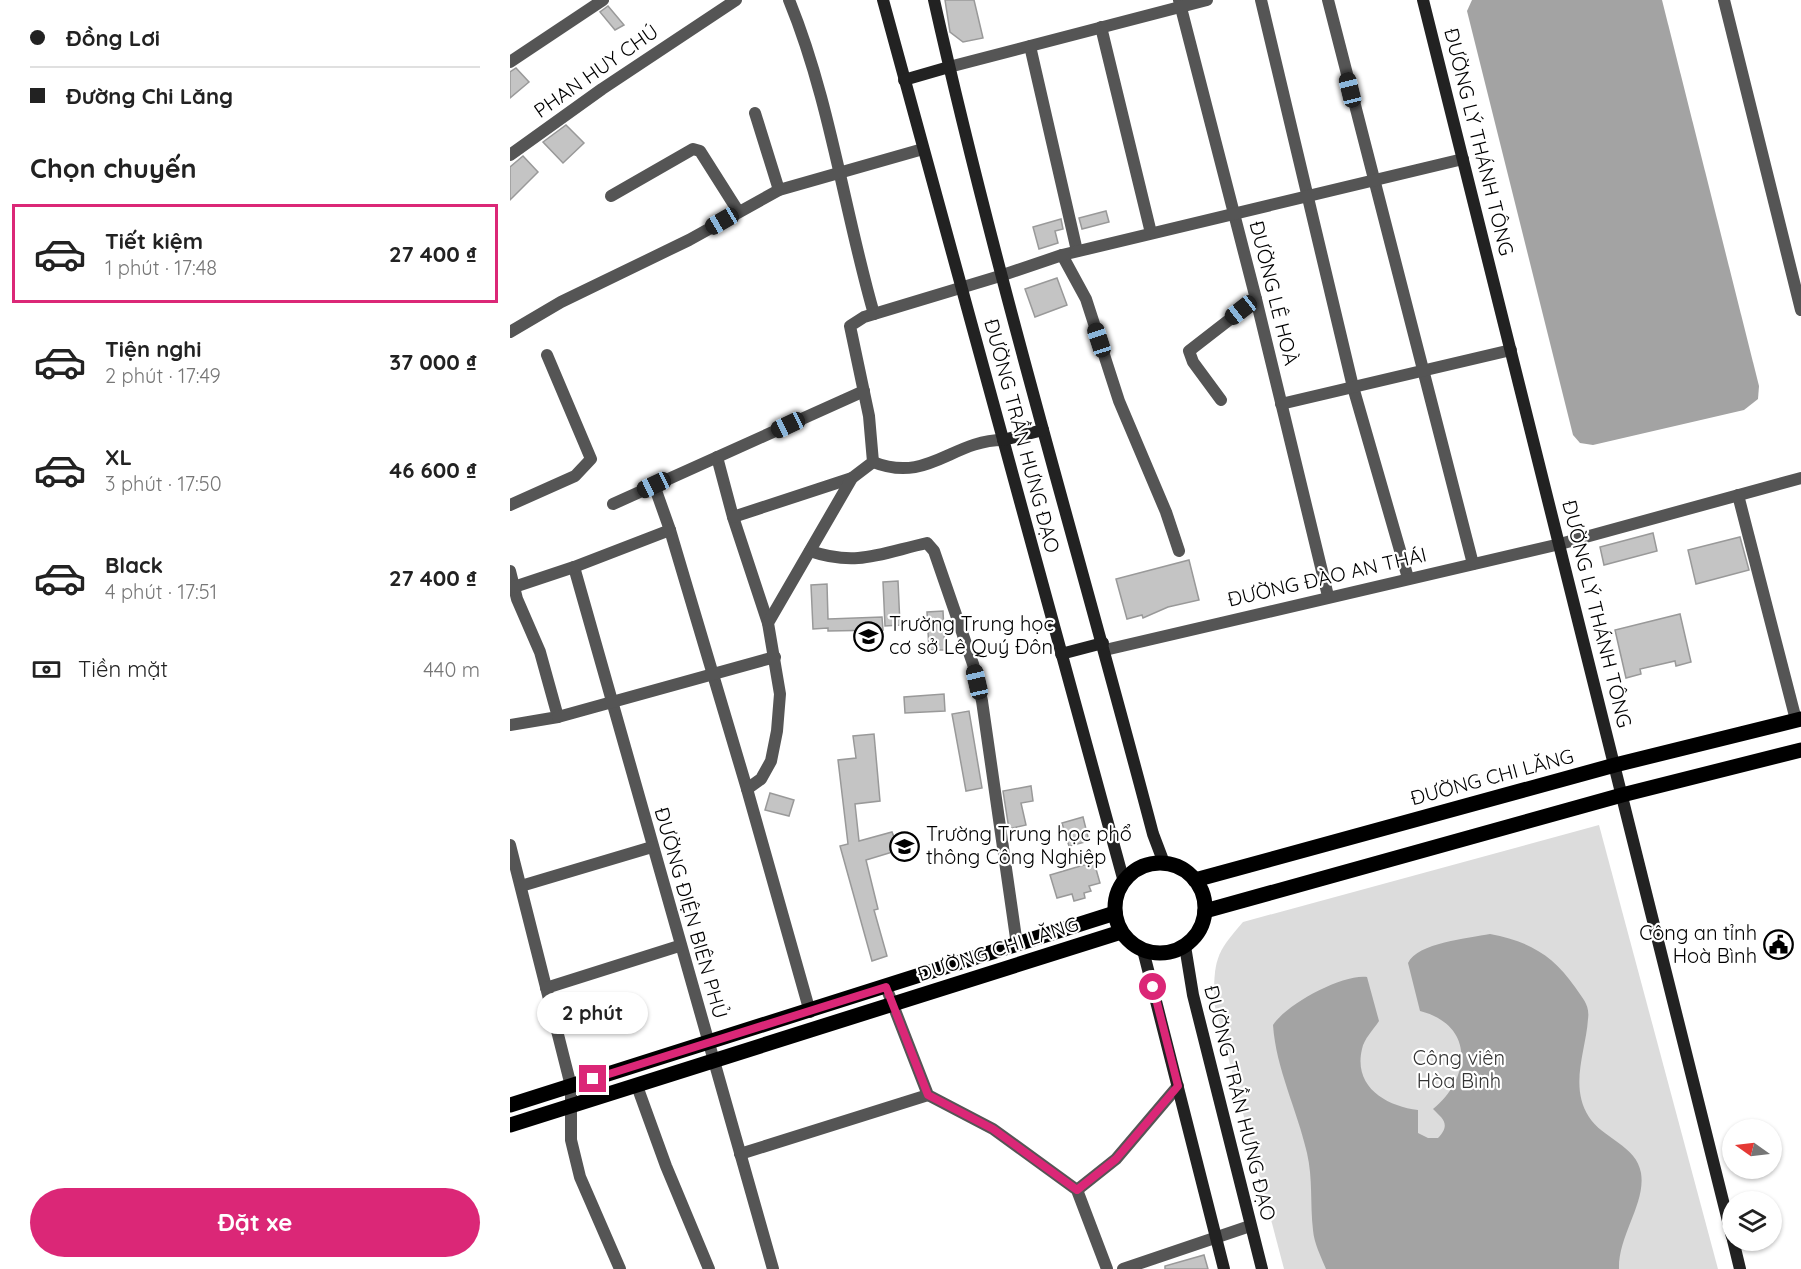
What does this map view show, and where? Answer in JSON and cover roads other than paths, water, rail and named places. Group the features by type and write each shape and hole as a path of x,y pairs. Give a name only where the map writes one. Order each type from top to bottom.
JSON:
{"main road":[{"name":"ĐƯỜNG TRẦN HƯNG ĐẠO","path":"883,0 1124,882"},
{"name":"ĐƯỜNG TRẦN HƯNG ĐẠO","path":"934,0 1000,276 1104,647 1153,834 1164,863"},
{"name":"ĐƯỜNG LÝ THÁNH TÔNG","path":"1423,0 1722,1195"},
{"path":"904,80 949,67"},
{"path":"1002,440 1043,430"},
{"path":"1061,654 1104,647"},
{"name":"ĐƯỜNG CHI LĂNG","path":"1195,880 1615,765 1799,720"},
{"path":"1205,911 1623,795 1801,750"},
{"path":"1164,863 1181,868 1195,880 1203,894 1205,911 1199,931 1185,946 1165,953 1143,950 1131,943 1121,932 1115,913 1117,897 1124,882 1141,867 1164,863"},
{"name":"ĐƯỜNG CHI LĂNG","path":"510,1105 810,1012 1115,913"},
{"name":"ĐƯỜNG CHI LĂNG","path":"510,1125 1121,932"},
{"name":"ĐƯỜNG TRẦN HƯNG ĐẠO","path":"1185,946 1193,995 1262,1269"},
{"path":"1143,950 1224,1269"},
{"name":"ĐƯỜNG LÝ THÁNH TÔNG","path":"1736,1251 1740,1269"}],"street":[{"path":"510,62 603,0"},
{"name":"PHAN HUY CHÚ","path":"510,155 724,4 736,0"},
{"path":"789,0 816,77 874,314"},
{"path":"949,67 1101,27 1180,3 1207,0"},
{"path":"1261,0 1353,387 1408,578"},
{"path":"1328,0 1473,564"},
{"path":"1724,0 1801,310"},
{"name":"ĐƯỜNG LÊ HOÀ","path":"1180,3 1256,299 1328,596"},
{"path":"1101,27 1151,233"},
{"path":"1030,45 1077,251"},
{"path":"755,113 779,190"},
{"path":"610,196 693,149 700,151 738,212"},
{"path":"510,332 561,302 689,240 779,190 923,149"},
{"path":"873,462 864,390 850,326 874,314 1062,255 1463,159"},
{"path":"1062,255 1086,299 1119,401 1166,512 1179,551"},
{"path":"1221,400 1193,362 1189,351 1256,299"},
{"path":"1281,404 1511,350"},
{"path":"510,505 575,476 591,459 547,355"},
{"path":"614,504 864,390"},
{"path":"873,462 890,468 906,470 944,458 984,440 1002,440"},
{"path":"717,457 733,517 768,623 780,694 777,731 771,761 761,779 747,789"},
{"path":"733,517 852,478 873,462"},
{"path":"768,623 852,478"},
{"name":"ĐƯỜNG ĐÀO AN THÁI","path":"1104,647 1560,544 1801,478"},
{"path":"654,485 670,530 711,675 747,789 810,1012"},
{"path":"1738,495 1799,720"},
{"path":"514,587 574,567 670,530"},
{"path":"810,551 840,558 871,558 927,543 934,550 973,664 982,701 1017,945"},
{"name":"ĐƯỜNG ĐIỆN BIÊN PHỦ","path":"574,567 707,1044 773,1269"},
{"path":"510,571 514,587 540,652 558,717"},
{"path":"510,725 558,717 775,657"},
{"path":"510,845 571,1086 569,1107 571,1140 580,1177 620,1269"},
{"path":"521,886 652,847"},
{"path":"546,988 680,946"},
{"path":"886,987 928,1095 993,1129 1077,1190 1107,1269"},
{"path":"637,1086 666,1166 709,1269"},
{"path":"1077,1190 1116,1159 1178,1086"},
{"path":"740,1154 928,1095"},
{"path":"1123,1269 1250,1226"}],"place":[{"name":"Trường Trung học cơ sở Lê Quý Đôn","path":"868,636"},
{"name":"Trường Trung học phổ thông Công Nghiệp","path":"905,846"},
{"name":"Công an tỉnh Hoà Bình","path":"1778,944"}],"park label":[{"name":"Công viên Hòa Bình","path":"1459,1070"}]}
